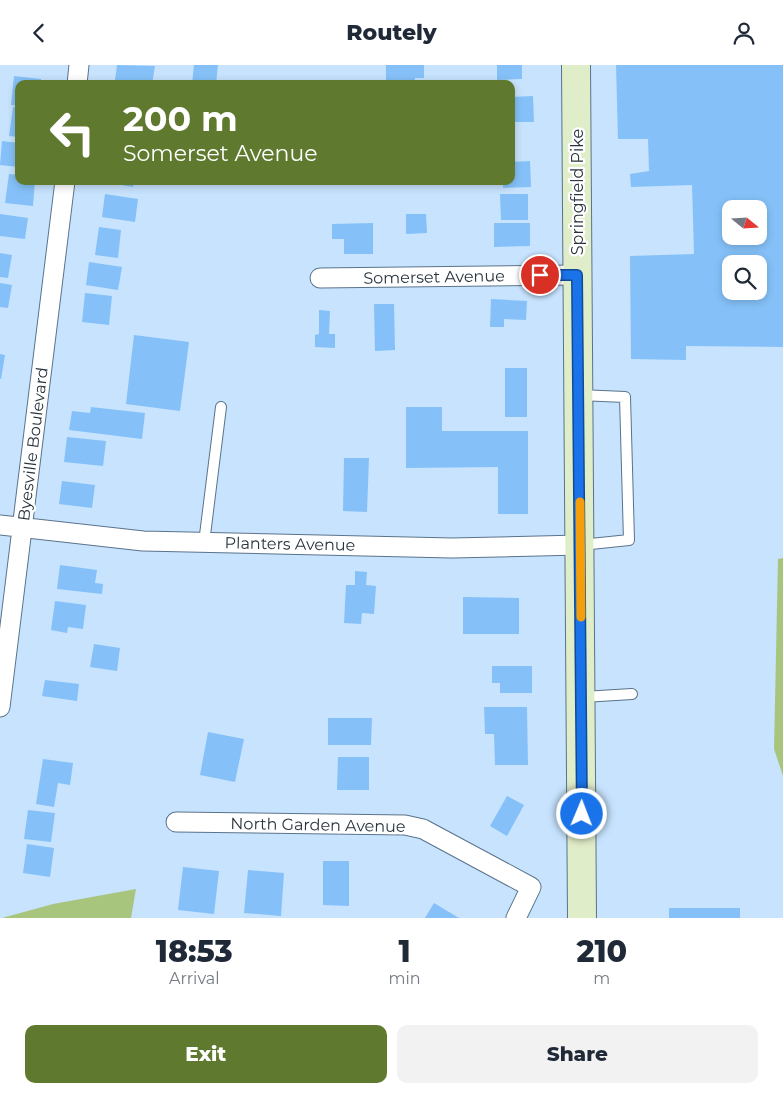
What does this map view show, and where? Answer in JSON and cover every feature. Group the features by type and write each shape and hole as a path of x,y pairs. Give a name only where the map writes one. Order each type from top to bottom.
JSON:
{"main road":[{"name":"Springfield Pike","path":"576,65 582,697 582,918"}],"street":[{"path":"77,80 79,65"},
{"name":"Byesville Boulevard","path":"0,707 66,185"},
{"name":"Somerset Avenue","path":"320,278 577,275"},
{"name":"Planters Avenue","path":"0,525 142,541 452,547 580,545"},
{"name":"North Garden Avenue","path":"176,822 405,825 423,829 531,887 516,918"}],"lane":[{"path":"578,395 625,397 630,540 580,545"},
{"path":"204,543 220,407"},
{"path":"582,697 632,694"}],"green space":[{"path":"783,558 783,776 774,749 778,559"},
{"path":"136,889 131,918 2,918 53,904"}],"building":[{"path":"117,65 155,66 153,80 115,80"},
{"path":"194,65 218,65 216,80 192,80"},
{"path":"386,65 424,65 424,78 415,78 415,80 386,80"},
{"path":"497,65 522,65 522,79 497,80"},
{"path":"616,65 783,65 783,347 686,346 686,360 631,359 630,256 694,254 692,185 631,187 630,174 649,171 648,139 618,139"},
{"path":"14,76 41,79 15,80 15,106 11,105"},
{"path":"533,96 534,122 515,122 515,97"},
{"path":"13,107 15,107 15,137 9,136"},
{"path":"2,141 15,143 15,167 0,165"},
{"path":"530,161 531,187 503,188 503,185 515,185 515,162"},
{"path":"9,174 15,175 15,185 35,185 33,206 5,203"},
{"path":"105,194 138,199 135,222 102,217"},
{"path":"500,194 528,194 528,220 501,220"},
{"path":"0,214 28,218 25,239 0,236"},
{"path":"406,214 426,214 427,233 406,234"},
{"path":"373,223 373,254 344,254 344,239 332,239 332,224"},
{"path":"494,223 530,223 530,246 494,247"},
{"path":"99,227 121,230 118,258 95,255"},
{"path":"0,253 12,255 8,278 0,277"},
{"path":"89,262 122,267 118,290 86,285"},
{"path":"0,283 12,285 8,308 0,307"},
{"path":"85,293 112,296 109,325 82,322"},
{"path":"491,299 527,301 526,320 504,319 504,327 490,327"},
{"path":"374,304 394,304 395,350 375,351"},
{"path":"319,310 330,311 329,334 335,334 335,348 315,347 315,335 319,334"},
{"path":"134,335 189,342 180,411 126,404"},
{"path":"0,354 5,355 1,379 0,379"},
{"path":"505,368 527,368 527,417 505,417"},
{"path":"91,407 145,413 142,439 69,430 72,411 90,413"},
{"path":"406,407 442,407 442,431 528,431 528,514 498,514 498,467 406,468"},
{"path":"67,437 106,441 103,466 64,462"},
{"path":"344,458 369,458 367,512 343,511"},
{"path":"62,481 95,485 92,508 59,504"},
{"path":"60,565 97,570 95,583 103,584 102,594 57,589"},
{"path":"355,571 367,572 366,585 376,586 374,614 362,613 361,624 344,623 346,585 355,585"},
{"path":"463,597 519,598 519,634 463,634"},
{"path":"55,601 86,605 83,629 68,627 67,633 51,630"},
{"path":"94,644 120,648 117,671 90,667"},
{"path":"492,666 532,666 532,693 500,693 500,683 492,683"},
{"path":"45,680 79,684 77,701 42,696"},
{"path":"484,707 527,707 528,765 495,765 494,734 485,734"},
{"path":"328,718 372,718 371,745 328,745"},
{"path":"208,732 244,739 235,782 200,775"},
{"path":"338,757 369,757 369,790 337,790"},
{"path":"43,759 73,763 70,785 58,783 54,807 36,804"},
{"path":"507,796 524,805 507,836 490,826"},
{"path":"28,810 55,813 51,842 24,839"},
{"path":"27,844 54,848 50,877 23,873"},
{"path":"323,861 349,861 349,906 323,905"},
{"path":"183,867 219,871 214,914 178,910"},
{"path":"248,870 284,873 281,916 244,913"},
{"path":"434,903 459,918 425,918"},
{"path":"669,908 740,908 740,918 669,918"}],"slow traffic":[{"path":"580,502 581,617"}],"route":[{"path":"540,275 577,275 582,814"}]}
